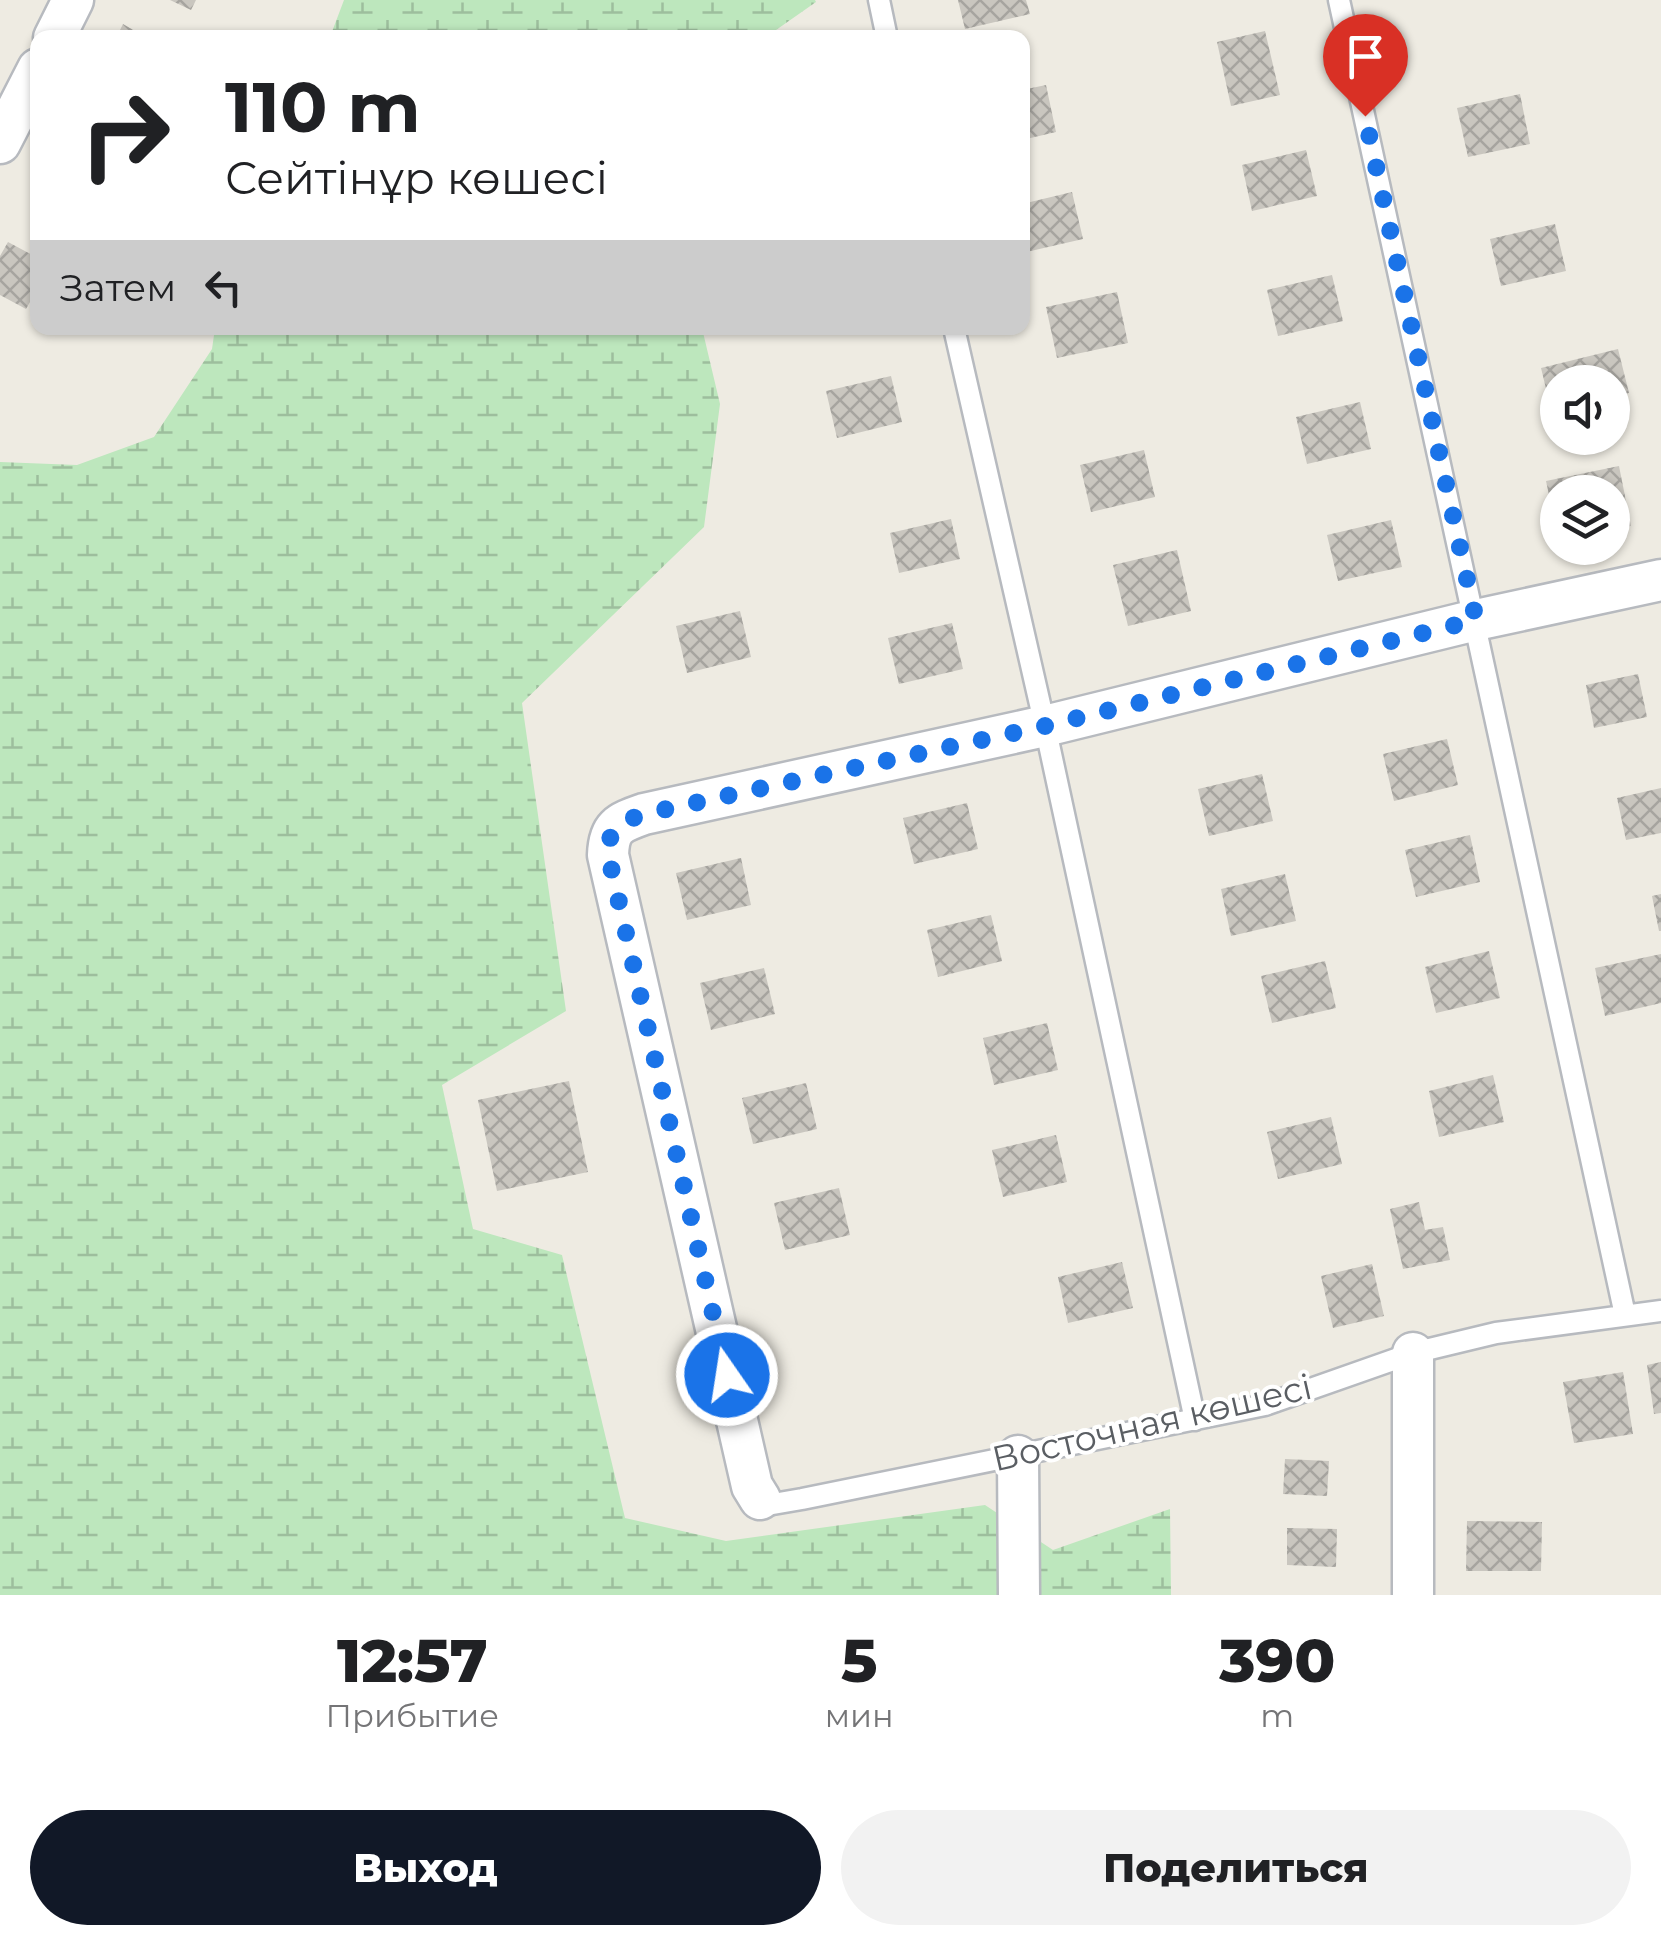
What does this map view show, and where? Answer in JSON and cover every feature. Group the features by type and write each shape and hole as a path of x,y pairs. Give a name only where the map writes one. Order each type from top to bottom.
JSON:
{"street":[{"path":"58,30 73,0"},
{"path":"0,143 30,85"},
{"path":"760,1499 752,1486 616,893 608,838 620,823 644,814 1045,726 1476,620 1661,580"},
{"path":"1413,1353 1413,1595"},
{"path":"1018,1456 1019,1595"}],"lane":[{"path":"879,0 885,30"},
{"path":"1339,0 1625,1316"},
{"path":"956,335 1045,726 1195,1420"},
{"name":"Восточная көшесі","path":"760,1499 772,1504 802,1500 1265,1405 1413,1353 1496,1333 1661,1312"}],"green space":[{"path":"344,0 816,2 776,30 333,30"},
{"path":"214,335 704,335 720,404 704,527 522,703 566,1011 442,1085 473,1229 562,1255 625,1518 726,1541 985,1505 1053,1550 1170,1509 1171,1595 0,1595 0,462 77,465 154,437 212,349"}],"building":[{"path":"170,0 196,0 191,10"},
{"path":"958,0 1026,0 1030,14 965,29"},
{"path":"1265,31 1280,95 1231,106 1217,42"},
{"path":"1046,85 1056,132 1030,138 1030,88"},
{"path":"1520,94 1530,144 1468,157 1457,108"},
{"path":"1306,150 1317,196 1252,211 1242,165"},
{"path":"1072,192 1083,239 1030,251 1030,202"},
{"path":"1555,224 1566,271 1501,286 1490,239"},
{"path":"8,242 30,254 30,302 26,309 0,295 0,256"},
{"path":"1332,275 1343,321 1278,336 1267,290"},
{"path":"1117,292 1128,343 1057,358 1046,307"},
{"path":"1618,349 1622,365 1553,365"},
{"path":"891,376 902,422 837,438 826,391"},
{"path":"1360,402 1371,449 1307,464 1296,417"},
{"path":"1144,450 1155,497 1091,512 1080,465"},
{"path":"1619,466 1621,475 1575,475"},
{"path":"951,519 960,559 899,573 890,533"},
{"path":"1391,520 1402,567 1338,581 1327,535"},
{"path":"1177,550 1191,611 1128,626 1113,565"},
{"path":"740,611 751,657 687,673 676,626"},
{"path":"952,623 963,669 899,684 888,638"},
{"path":"1638,674 1647,717 1594,728 1586,685"},
{"path":"1447,739 1458,785 1394,801 1383,754"},
{"path":"1262,774 1273,821 1209,836 1198,789"},
{"path":"1661,788 1661,833 1626,840 1617,798"},
{"path":"967,803 978,849 914,864 903,818"},
{"path":"1470,835 1480,882 1416,897 1405,850"},
{"path":"741,858 751,905 687,920 676,873"},
{"path":"1285,874 1296,921 1231,936 1221,889"},
{"path":"1661,894 1661,931 1659,931 1652,896"},
{"path":"991,915 1002,961 938,977 927,930"},
{"path":"1489,951 1500,998 1436,1013 1425,967"},
{"path":"1661,954 1661,1003 1605,1016 1595,968"},
{"path":"1325,961 1336,1008 1272,1023 1261,976"},
{"path":"764,968 775,1014 711,1030 700,983"},
{"path":"1047,1023 1058,1070 994,1085 983,1038"},
{"path":"1493,1075 1504,1122 1439,1137 1429,1091"},
{"path":"569,1081 588,1172 497,1191 478,1100"},
{"path":"806,1083 817,1129 753,1144 742,1098"},
{"path":"1331,1117 1342,1164 1278,1179 1267,1132"},
{"path":"1056,1135 1067,1182 1003,1197 992,1150"},
{"path":"839,1188 850,1235 785,1250 774,1203"},
{"path":"1419,1202 1425,1230 1443,1227 1450,1260 1403,1269 1390,1209"},
{"path":"1122,1262 1133,1308 1068,1323 1058,1277"},
{"path":"1372,1264 1384,1316 1333,1328 1321,1276"},
{"path":"1661,1362 1661,1413 1654,1414 1647,1365"},
{"path":"1623,1372 1633,1434 1574,1443 1563,1382"},
{"path":"1285,1459 1329,1461 1327,1496 1283,1494"},
{"path":"1467,1521 1542,1522 1541,1571 1466,1571"},
{"path":"1287,1528 1337,1529 1336,1567 1287,1565"}],"route":[{"path":"727,1375 608,854 608,838 620,823 644,814 1045,726 1476,620 1365,116"}]}
